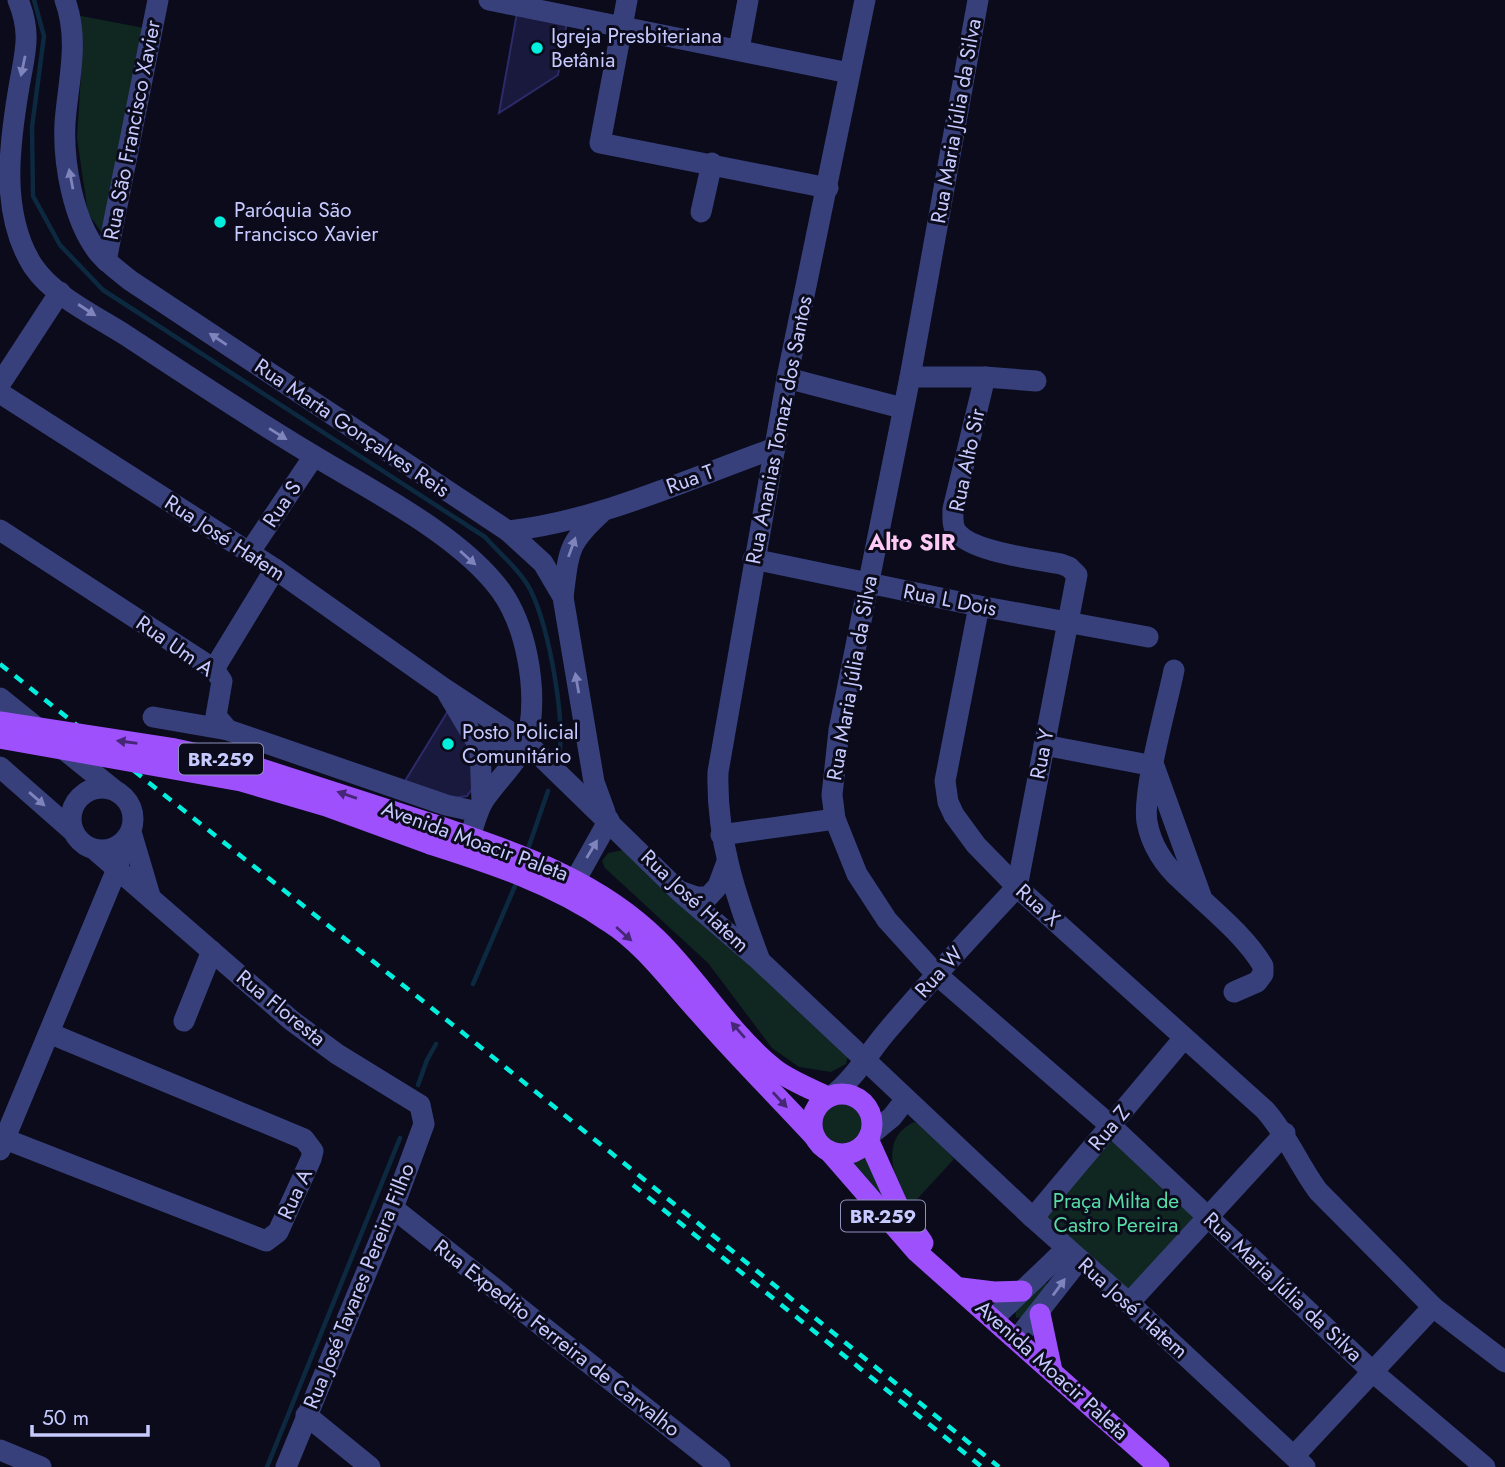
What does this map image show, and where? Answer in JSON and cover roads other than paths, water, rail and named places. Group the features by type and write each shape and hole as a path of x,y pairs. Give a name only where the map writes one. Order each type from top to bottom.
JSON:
{"main road":[{"name":"Avenida Moacir Paleta","path":"0,722 175,748 249,765 433,834 568,895 612,923 654,961 917,1252 945,1273 1159,1467"},
{"name":"Avenida Moacir Paleta","path":"0,738 241,781 433,834 470,837 576,879 624,911 656,937 776,1070 830,1096 852,1095 867,1107 879,1128 891,1192 945,1273"},
{"path":"830,1096 815,1110 812,1118 821,1144 837,1154 855,1151 879,1128"},
{"path":"961,1288 1022,1292"},
{"path":"1040,1314 1052,1371"}],"street":[{"name":"Rua Marta Gonçalves Reis","path":"18,0 26,20 27,48 19,87 10,167 9,214 20,245 34,268 60,292 314,456 394,504 467,556 501,592 520,627 530,683 527,743"},
{"name":"Rua Marta Gonçalves Reis","path":"65,0 71,16 74,41 65,124 70,176 87,233 106,261 131,281 508,531 543,563 563,597 594,782 609,820"},
{"name":"Rua São Francisco Xavier","path":"106,261 158,0"},
{"path":"489,0 513,2 849,73"},
{"path":"627,0 600,143 828,188"},
{"path":"739,49 748,0"},
{"name":"Rua Ananias Tomaz dos Santos","path":"759,960 727,862 721,835 718,772 753,559 787,378 865,0"},
{"name":"Rua Maria Júlia da Silva","path":"978,0 910,377 839,730 832,795 835,818 857,874 887,920 936,974 1111,1126 1374,1373 1485,1467"},
{"path":"701,212 712,163"},
{"path":"0,384 60,292"},
{"name":"Rua Alto Sir","path":"910,377 985,377 1036,381"},
{"name":"Rua Alto Sir","path":"985,377 953,509 953,525 957,533 983,547 1069,567 1077,575 1068,622"},
{"path":"787,378 902,408"},
{"name":"Rua José Hatem","path":"0,393 275,569 445,689 527,743 679,891 759,960 1033,1218 1300,1462"},
{"name":"Rua T","path":"508,531 541,528 605,509 775,449"},
{"name":"Rua S","path":"249,553 314,456"},
{"name":"Rua T","path":"563,597 568,561 576,536 605,509"},
{"name":"Rua Um A","path":"0,530 214,669 222,681 216,716 228,730"},
{"name":"Rua L Dois","path":"753,559 979,606 1148,637"},
{"path":"214,669 275,569"},
{"name":"Rua X","path":"979,606 945,781 948,802 976,845 1017,887 1259,1104 1286,1133 1306,1175 1318,1191 1433,1307 1505,1362"},
{"name":"Rua Y","path":"1017,887 1068,622"},
{"path":"1174,670 1154,766 1202,898 1263,966 1263,974 1257,982 1234,992"},
{"name":"Rua José Hatem","path":"445,689 480,748 480,807"},
{"path":"0,698 129,802 134,822 2,1145"},
{"path":"153,717 228,730 446,805 480,807"},
{"path":"480,748 527,743"},
{"path":"470,837 480,807 527,743"},
{"path":"1044,745 1154,766"},
{"name":"Rua Floresta","path":"1,769 79,839 320,1041 420,1105"},
{"path":"74,832 72,811 76,801 92,789 113,789"},
{"path":"721,835 835,818"},
{"path":"576,879 609,820"},
{"path":"94,849 105,850 128,836"},
{"path":"128,836 151,898"},
{"path":"679,891 696,897 708,897 718,886 727,862"},
{"name":"Rua W","path":"863,1059 936,974 1017,887"},
{"path":"184,1021 212,951"},
{"name":"Rua A","path":"2,1145 266,1241 278,1232 311,1159 313,1151 304,1139 49,1033"},
{"name":"Rua Z","path":"1033,1218 1184,1038"},
{"path":"830,1096 854,1076 863,1059"},
{"path":"879,1128 906,1099"},
{"name":"Rua José Tavares Pereira Filho","path":"286,1467 393,1208 424,1124 420,1105"},
{"path":"879,1128 913,1113 930,1120"},
{"path":"1129,1303 1286,1133"},
{"name":"Rua Expedito Ferreira de Carvalho","path":"393,1208 720,1467"},
{"path":"994,1318 1022,1292 1073,1254"},
{"path":"1017,1339 1040,1314 1073,1254"},
{"path":"1300,1462 1433,1307"},
{"path":"306,1415 370,1467"},
{"path":"0,1450 41,1467"}],"waterway":[{"path":"34,0 44,36 32,127 33,196 60,245 103,290 485,537 522,577 538,608 555,676 560,724 558,762"},
{"path":"529,846 548,791"},
{"path":"473,984 515,886"},
{"path":"418,1085 436,1044"},
{"path":"267,1467 400,1138"}],"railway":[{"path":"0,664 468,1037 999,1467"},
{"path":"633,1185 982,1467"}],"place":[{"name":"Igreja Presbiteriana Betânia","path":"537,48"},
{"name":"Paróquia São Francisco Xavier","path":"220,222"},
{"name":"Posto Policial Comunitário","path":"448,744"}],"district":[{"name":"Alto SIR","path":"912,542"}],"park label":[{"name":"Praça Milta de Castro Pereira","path":"1116,1213"}]}
